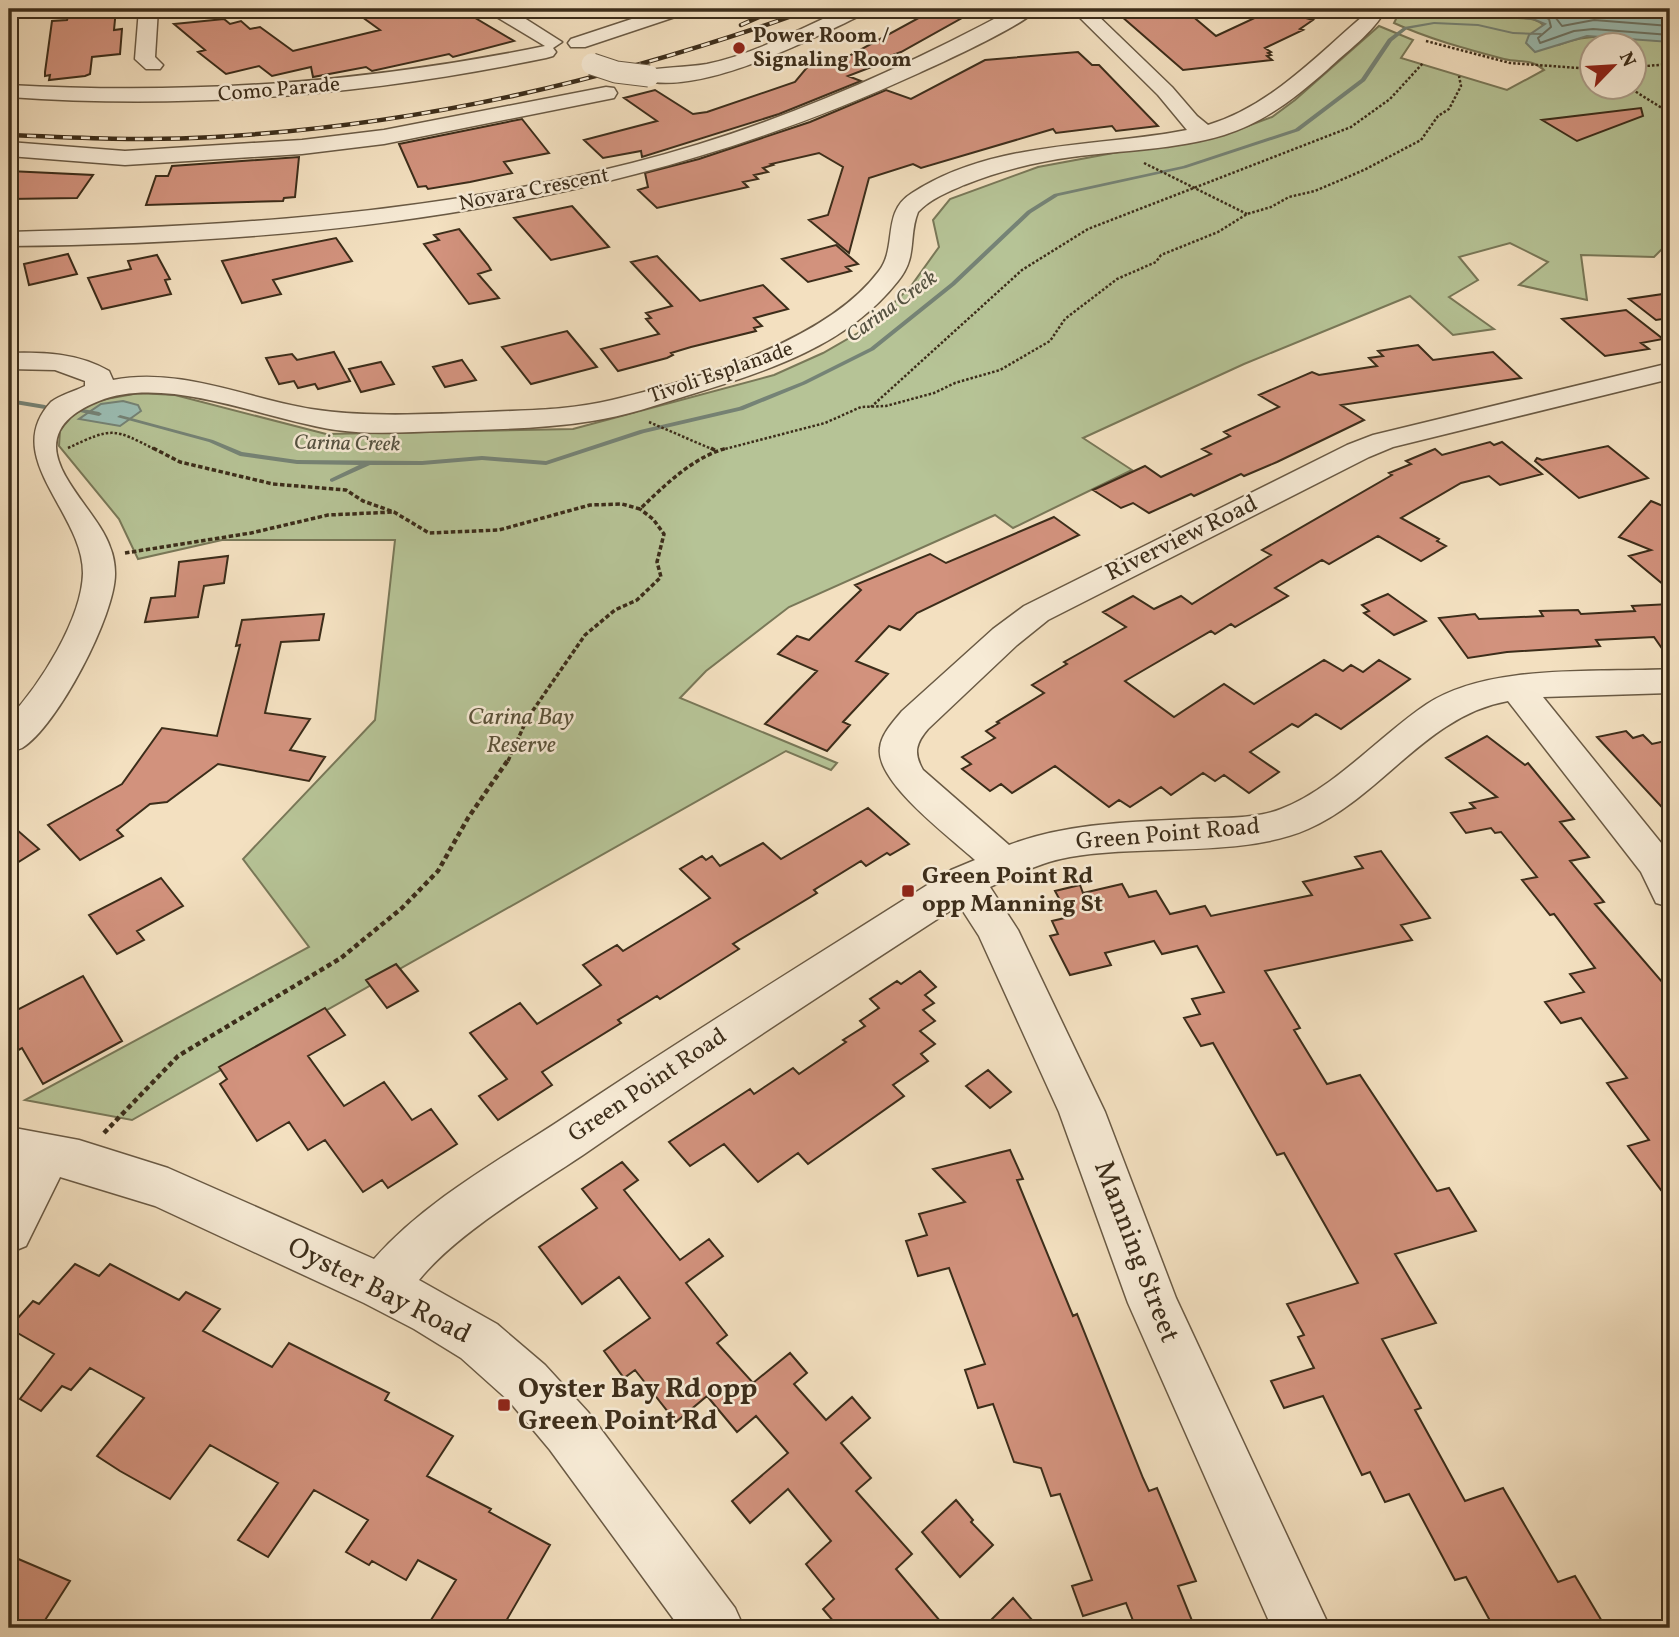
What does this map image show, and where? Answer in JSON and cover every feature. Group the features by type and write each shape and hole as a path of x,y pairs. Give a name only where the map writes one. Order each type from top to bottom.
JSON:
{"street":[{"path":"148,9 145,59 153,65"},
{"path":"497,9 549,47"},
{"path":"680,9 575,48 592,64 616,72 649,76 702,73 731,67 859,9"},
{"name":"Novara Crescent","path":"9,239 222,231 317,223 458,205 583,183 722,144 831,105 922,66 1022,9"},
{"path":"1080,9 1165,91 1189,121 1204,133"},
{"name":"Tivoli Esplanade","path":"99,392 156,383 177,385 304,417 348,423 534,418 584,414 623,407 750,368 781,356 814,338 874,295 887,279 897,265 902,250 901,219 906,209 931,191 1037,156 1204,133 1243,120 1270,104 1373,14"},
{"path":"650,20 676,30"},
{"name":"Como Parade","path":"9,91 123,97 235,95 388,79 549,47 564,40 575,48"},
{"path":"9,149 125,158 290,149 384,137 606,93"},
{"path":"9,361 54,361 84,367 99,377 99,392 78,398 60,409 35,434 32,444 34,460 82,523 99,571 87,622 70,659 51,693 9,739"},
{"name":"Riverview Road","path":"985,872 910,779 900,764 897,748 903,733 915,720 1036,613 1285,487 1384,441 1670,371"},
{"name":"Green Point Road","path":"382,1287 414,1250 474,1203 686,1060 985,872 1047,848 1092,840 1223,832 1266,827 1293,820 1322,805 1441,712 1462,699 1484,692 1516,687 1670,681"},
{"path":"1516,687 1657,865 1670,892"},
{"name":"Manning Street","path":"985,872 997,930 1082,1112 1153,1303 1300,1628"},
{"path":"9,1231 45,1154"},
{"name":"Oyster Bay Road","path":"45,1154 168,1189 382,1287 432,1312 479,1342 527,1383 569,1431 715,1628"}],"path":[{"path":"1426,41 1510,63 1578,68"},
{"path":"870,407 1022,270 1088,229 1351,127 1390,99 1423,63"},
{"path":"1648,66 1670,64"},
{"path":"640,509 671,478 716,451 825,422 861,408 886,406 922,396 1000,370 1050,341 1065,319 1117,279 1156,262 1161,255 1218,232 1247,214 1271,208 1289,197 1315,191 1364,170 1421,140 1437,116 1449,109 1461,86 1459,75"},
{"path":"1648,99 1670,113"},
{"path":"1154,168 1247,214"},
{"path":"642,421 701,442 716,451"},
{"path":"45,1154 178,1056 341,958 402,908 438,871 468,818 505,767 527,719 585,635 615,610 637,600 660,577 657,562 664,534 653,519 640,509 622,504 590,506 499,530 429,533 394,512 363,501 345,489 273,484 180,462 121,432 98,434 70,447"},
{"path":"97,560 173,544 251,533 328,515 394,512"}],"green space":[{"name":"Carina Bay Reserve","path":"1401,9 1505,9 1503,17 1537,20 1547,28 1558,45 1578,39 1578,102 1648,102 1648,39 1670,42 1670,241 1654,257 1581,255 1587,300 1519,285 1548,262 1510,243 1459,257 1478,280 1449,297 1494,329 1453,335 1410,296 1244,364 1083,438 1132,470 1013,528 995,515 789,607 706,671 680,698 837,763 831,770 786,751 132,1120 25,1100 309,947 243,859 375,720 395,540 222,540 138,559 119,519 59,446 60,430 72,416 95,401 139,393 175,395 326,434 573,429 774,375 823,353 870,326 911,286 939,247 933,220 950,199 1038,167 1237,130 1272,117 1379,26 1413,40 1401,58 1507,90 1544,70 1530,62 1504,59 1394,23"}],"water":[{"path":"1505,9 1670,9 1670,42 1648,40 1648,32 1578,32 1578,39 1535,52 1526,43 1529,35 1545,24 1533,19 1502,17"},
{"path":"123,401 138,405 141,411 120,426 79,419 101,404"}],"building":[{"path":"116,9 114,30 122,29 120,54 92,57 90,74 85,76 49,80 50,75 45,76 45,72 52,21 67,20 70,11"},
{"path":"351,9 460,9 514,41 453,57 449,54 372,71 366,67 313,77 311,67 272,76 259,66 226,74 198,52 205,50 174,24 224,19 230,24 241,21 250,29 260,27 293,51 380,30"},
{"path":"935,9 978,9 901,52 866,65 874,66 848,76 861,81 779,114 642,157 641,151 603,158 584,140 657,121 624,98 655,90 693,114 707,112 795,82 814,59 838,62"},
{"path":"1113,9 1184,9 1216,36 1274,9 1313,20 1300,29 1303,30 1265,48 1271,52 1268,53 1271,55 1267,56 1272,60 1183,70"},
{"path":"1078,52 1092,65 1099,65 1158,126 1116,131 1112,126 1056,133 1053,129 921,168 913,164 869,178 849,253 809,220 828,215 843,167 819,153 771,164 773,165 763,168 768,172 754,175 758,179 743,182 748,187 657,208 638,190 648,187 645,173 699,159 810,122 886,90 911,99 985,60"},
{"path":"1641,108 1643,116 1577,141 1542,120"},
{"path":"522,119 549,153 504,162 512,173 470,182 428,189 426,186 418,187 399,144"},
{"path":"299,157 295,197 284,198 283,201 146,205 156,176 168,176 172,166"},
{"path":"9,171 93,175 77,198 9,199"},
{"path":"572,206 609,247 551,260 514,218"},
{"path":"459,229 491,270 478,274 499,298 469,304 424,244 439,240 434,235"},
{"path":"336,238 352,261 273,280 281,294 242,303 222,261"},
{"path":"836,245 858,264 846,267 851,271 808,282 782,259"},
{"path":"68,254 77,274 29,285 24,264"},
{"path":"157,255 170,279 165,280 171,294 102,309 88,278 131,269 128,261"},
{"path":"657,256 700,301 763,285 788,309 754,318 762,326 754,328 756,331 691,347 671,353 673,355 667,358 618,371 601,349 659,334 646,319 651,318 646,313 672,306 631,262"},
{"path":"1670,293 1670,318 1656,320 1629,299"},
{"path":"1626,310 1663,339 1641,343 1649,349 1605,356 1562,319"},
{"path":"567,331 597,367 531,384 502,347"},
{"path":"1418,345 1433,360 1493,352 1521,378 1341,405 1364,420 1277,462 1244,476 1241,474 1149,513 1133,503 1121,508 1093,490 1145,466 1161,477 1211,454 1202,449 1230,436 1224,432 1279,407 1259,395 1312,372 1319,375 1377,366 1369,358 1383,356 1378,351"},
{"path":"334,352 350,381 318,389 315,384 298,388 294,381 279,384 266,358 292,354 297,360"},
{"path":"462,360 476,380 445,387 433,367"},
{"path":"381,362 394,384 361,392 349,369"},
{"path":"1490,442 1494,445 1502,442 1542,474 1500,485 1489,476 1461,483 1401,518 1439,539 1437,541 1446,546 1421,561 1378,536 1329,564 1322,560 1275,588 1288,596 1235,627 1231,624 1215,634 1211,631 1125,681 1174,717 1224,684 1254,704 1324,660 1343,671 1351,665 1363,672 1379,660 1410,679 1341,729 1316,714 1298,727 1292,724 1250,752 1279,772 1249,793 1224,775 1215,781 1203,773 1171,795 1161,787 1130,807 1119,800 1109,807 1055,766 1012,793 1001,784 990,791 962,769 971,764 962,757 995,738 986,731 1044,693 1032,685 1067,664 1064,662 1126,627 1103,612 1133,596 1154,609 1181,596 1192,604 1271,555 1262,550 1392,475 1389,473 1411,464 1406,461 1435,449 1442,455"},
{"path":"1608,446 1648,478 1579,498 1535,461 1537,458 1542,460"},
{"path":"1651,501 1670,509 1670,590 1629,556 1651,550 1619,537"},
{"path":"1054,517 1079,535 917,613 900,630 889,626 856,661 888,674 843,722 850,725 827,751 765,724 817,671 778,654 797,636 809,640 861,590 855,585 930,554 946,563"},
{"path":"228,556 224,583 204,586 198,617 145,622 151,598 175,596 179,562"},
{"path":"1388,594 1426,621 1394,635 1364,613 1369,611 1362,605"},
{"path":"1670,604 1670,660 1654,637 1596,640 1600,646 1507,652 1468,658 1439,618 1475,614 1479,619 1543,616 1540,611 1578,610 1581,614 1635,611 1632,606"},
{"path":"324,614 319,640 281,642 265,713 310,719 290,750 325,757 309,781 218,764 167,802 150,804 117,830 123,836 80,860 48,825 122,784 162,728 217,736 240,645 236,646 242,620"},
{"path":"1626,731 1633,738 1643,735 1652,744 1670,740 1670,816 1597,737"},
{"path":"1487,736 1525,765 1528,763 1574,819 1560,822 1589,857 1570,861 1604,902 1595,904 1670,991 1670,1202 1628,1146 1649,1140 1607,1083 1627,1078 1581,1018 1561,1023 1545,1002 1584,992 1570,974 1595,968 1554,914 1550,915 1522,880 1537,877 1501,832 1495,833 1491,828 1466,833 1451,813 1475,808 1470,803 1497,797 1446,758"},
{"path":"868,808 909,844 866,866 861,861 814,890 817,893 733,944 739,949 660,999 657,996 618,1020 621,1023 542,1072 552,1085 498,1120 479,1096 507,1079 470,1033 520,1003 537,1024 601,985 583,965 617,945 623,951 710,898 680,869 702,856 706,860 712,856 720,866 763,843 781,859"},
{"path":"9,823 39,849 9,868"},
{"path":"1381,851 1430,918 1401,925 1412,940 1265,971 1300,1028 1294,1030 1327,1084 1360,1075 1437,1191 1449,1188 1476,1231 1395,1254 1436,1323 1382,1339 1421,1408 1415,1410 1465,1501 1503,1488 1558,1582 1575,1576 1606,1628 1494,1628 1466,1577 1455,1580 1409,1494 1385,1502 1370,1472 1362,1475 1323,1396 1284,1408 1271,1381 1314,1368 1298,1337 1304,1335 1287,1304 1358,1283 1284,1153 1277,1155 1213,1043 1201,1046 1184,1018 1200,1014 1192,999 1224,992 1197,946 1162,954 1154,941 1105,953 1111,965 1070,975 1050,936 1058,934 1052,921 1069,917 1055,891 1080,885 1083,893 1122,884 1129,897 1156,891 1170,914 1205,906 1211,916 1312,895 1303,882 1363,868 1355,857"},
{"path":"161,878 183,906 137,931 144,940 117,954 89,915"},
{"path":"396,964 418,991 387,1008 366,980"},
{"path":"920,971 936,987 925,995 934,1003 923,1010 935,1021 920,1031 935,1044 921,1054 928,1061 893,1085 904,1096 808,1164 798,1153 758,1182 724,1144 690,1166 669,1142 750,1089 754,1094 793,1068 799,1074 846,1042 843,1040 865,1026 860,1021 879,1008 870,999 897,981 901,984"},
{"path":"83,976 122,1041 43,1084 22,1048 9,1055 9,1014"},
{"path":"325,1008 345,1035 308,1056 344,1106 384,1082 412,1120 431,1109 457,1144 388,1188 382,1180 363,1192 325,1140 308,1150 289,1122 257,1141 220,1084 227,1079 219,1067"},
{"path":"988,1070 1011,1092 990,1108 966,1086"},
{"path":"1010,1150 1023,1179 1017,1180 1073,1316 1077,1314 1149,1491 1157,1488 1196,1581 1178,1586 1195,1628 1136,1628 1126,1603 1083,1616 1072,1586 1092,1580 1060,1494 1051,1496 1041,1468 1014,1462 993,1404 978,1408 965,1370 985,1364 949,1268 918,1276 906,1241 927,1235 919,1214 965,1202 933,1169"},
{"path":"622,1162 638,1180 624,1190 680,1260 709,1239 723,1256 686,1283 727,1335 717,1343 753,1383 790,1353 807,1373 794,1384 826,1420 852,1397 870,1418 841,1443 871,1478 856,1491 912,1554 896,1569 946,1628 839,1628 823,1609 834,1599 806,1564 831,1541 788,1489 750,1523 732,1501 788,1453 756,1416 737,1432 707,1396 676,1422 635,1370 624,1378 604,1351 650,1318 619,1277 582,1304 539,1247 597,1208 582,1189"},
{"path":"75,1264 99,1276 110,1264 179,1300 186,1292 220,1309 203,1331 272,1367 289,1343 389,1393 385,1400 453,1436 427,1476 491,1509 489,1512 550,1545 502,1628 426,1628 456,1580 418,1560 406,1580 372,1561 369,1565 346,1552 368,1520 314,1490 268,1557 238,1540 278,1483 210,1445 170,1499 120,1471 97,1456 144,1398 90,1368 71,1390 62,1386 41,1411 20,1399 54,1354 9,1328 33,1301 39,1304"},
{"path":"956,1500 973,1520 971,1522 993,1545 960,1577 922,1532"},
{"path":"9,1555 70,1581 40,1628 9,1628"},
{"path":"1013,1598 1039,1628 983,1628"}],"waterway":[{"name":"Carina Creek","path":"120,417 211,441 240,454 297,462 422,463 482,458 546,463 642,431 741,409 804,383 872,349 953,284 1029,212 1056,195 1184,167 1297,130 1363,80 1390,40 1406,28 1434,23 1478,25 1513,33 1541,34"},
{"name":"Carina Creek","path":"9,401 45,407"},
{"name":"Carina Creek","path":"77,410 99,414"},
{"path":"332,480 368,463"}],"railway":[{"path":"741,25 777,9"},
{"path":"9,135 112,139 189,138 293,131 369,122 444,110 592,77 665,57 812,9"}],"place":[{"name":"Power Room / Signaling Room","path":"739,48"},
{"name":"Green Point Rd opp Manning St","path":"908,891"},
{"name":"Oyster Bay Rd opp Green Point Rd","path":"504,1405"}]}
